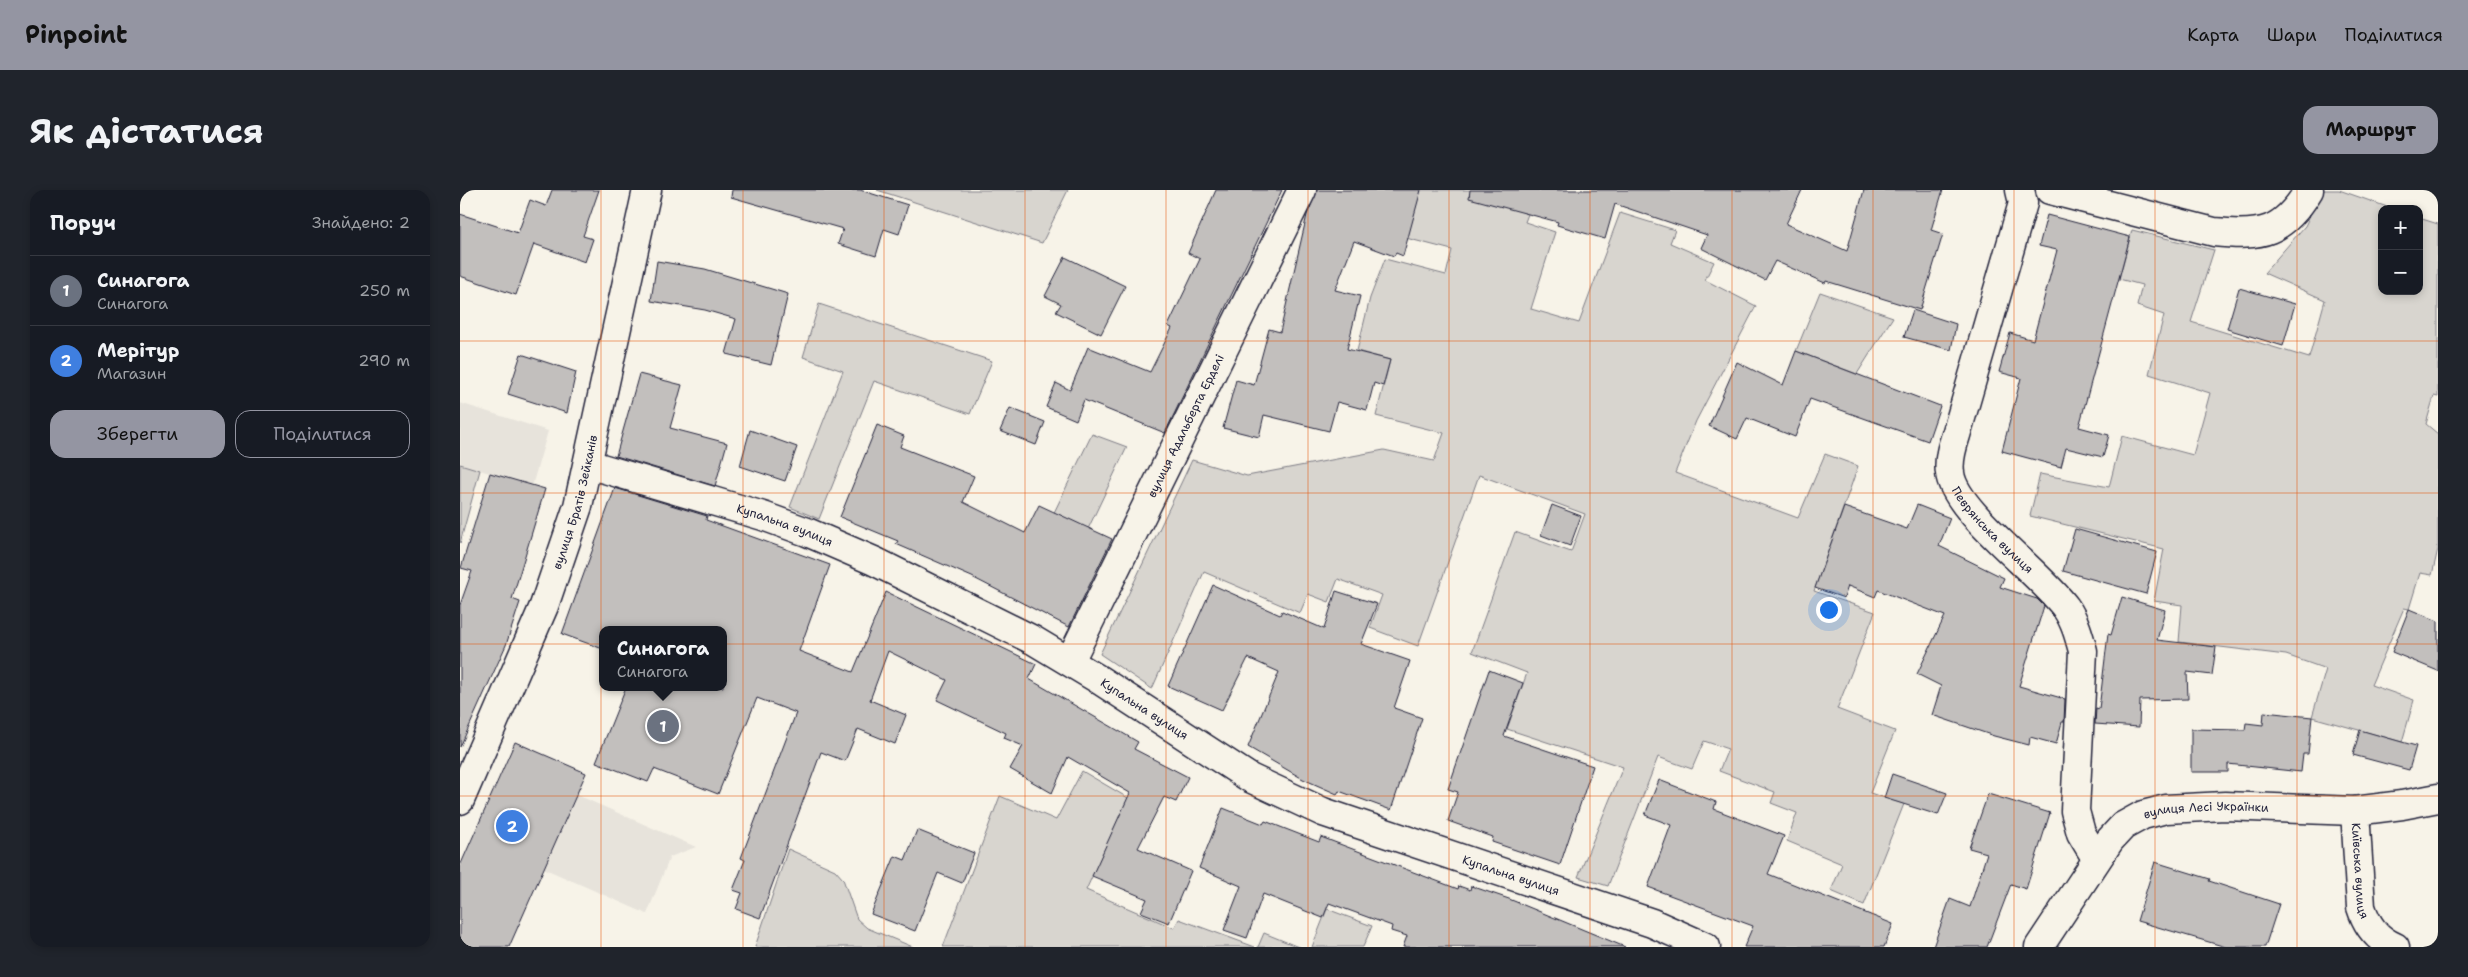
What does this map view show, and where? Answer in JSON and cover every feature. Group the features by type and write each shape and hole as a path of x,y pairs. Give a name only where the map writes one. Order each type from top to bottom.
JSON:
{"street":[{"name":"вулиця Братів Зейканів","path":"460,800 544,606 570,531 588,464 647,190"},
{"name":"вулиця Адальберта Ерделі","path":"1070,661 1302,190"},
{"name":"Певрянська вулиця","path":"2020,190 2023,203 1950,456 1950,474 1957,492 1971,512 2053,592 2067,610 2076,628 2083,651 2075,811 2081,833 2096,858"},
{"path":"2050,190 2214,232 2238,235 2258,234 2287,220 2299,207 2309,190"},
{"name":"Купальна вулиця","path":"588,464 731,505 807,532 874,561 1004,625 1070,661 1250,778 1323,812 1652,923 1706,947"},
{"name":"вулиця Лесі Українки","path":"2039,947 2096,858 2123,826 2143,814 2166,809 2224,806 2355,811 2438,798"},
{"name":"Київська вулиця","path":"2355,811 2361,907 2366,921 2374,932 2385,943 2395,947"}],"shaded area":[{"path":"877,190 1068,190 1042,243"},
{"path":"1421,190 1500,190 1528,214 1525,222 1555,232 1531,309 1579,323 1620,213 1675,230 1670,243 1714,262 1705,280 1756,306 1696,421 1675,473 1798,518 1825,454 1858,466 1814,591 1875,612 1837,709 1895,731 1870,793 1904,804 1864,905 1831,891 1842,864 1787,841 1797,813 1771,803 1775,792 1719,771 1728,749 1704,741 1692,769 1658,757 1608,886 1578,877 1623,767 1507,729 1527,673 1472,652 1515,532 1571,552 1585,514 1479,475 1418,646 1370,628 1382,595 1338,579 1329,602 1308,594 1300,613 1204,572 1152,689 1100,654 1192,460 1247,476 1384,450 1434,461 1444,433 1376,416 1390,360 1357,351 1370,298 1385,259 1446,275 1452,250 1402,237"},
{"path":"2322,190 2339,190 2382,205 2378,205 2378,295 2423,295 2423,219 2438,224 2438,397 2434,396 2426,424 2438,434 2438,549 2432,575 2420,573 2409,609 2404,608 2371,685 2414,700 2402,742 2312,717 2326,669 2286,655 2179,642 2182,605 2154,601 2164,549 2030,516 2040,474 2109,487 2122,436 2193,455 2210,393 2149,374 2164,315 2137,306 2142,285 2119,279 2132,230 2214,250 2191,322 2309,358 2325,300 2264,273 2305,226"},
{"path":"1820,292 1893,317 1857,374 1796,351"},
{"path":"819,304 992,361 970,414 874,381 819,519 790,507 843,371 803,357"},
{"path":"460,403 548,431 532,486 460,464"},
{"path":"1092,434 1127,447 1068,571 1034,554"},
{"path":"460,464 480,470 460,543"},
{"path":"515,742 586,773 577,795 696,847 670,857 647,914 473,837"},
{"path":"1082,771 1128,798 1086,890 1174,928 1179,919 1255,947 943,947 1000,796 1056,820"},
{"path":"788,849 835,870 843,879 857,919 867,928 913,947 755,947"},
{"path":"1327,909 1372,926 1363,947 1312,947"},
{"path":"1264,933 1296,946 1300,947 1258,947"}],"building":[{"path":"552,190 599,190 583,236 593,239 585,262 534,244 516,295 460,276 460,214 518,233 530,200 546,206"},
{"path":"732,190 860,190 908,205 899,234 884,229 876,256 838,244 843,229 731,197"},
{"path":"1216,190 1282,190 1165,433 1084,400 1076,420 1046,407 1056,383 1070,390 1088,347 1150,372 1172,328 1168,326 1200,259 1188,253"},
{"path":"1317,190 1421,190 1403,256 1396,253 1394,256 1354,241 1335,290 1360,296 1347,349 1390,360 1383,386 1374,383 1367,410 1337,402 1329,431 1264,415 1259,437 1223,428 1236,380 1254,385 1269,329 1280,332 1307,215"},
{"path":"1470,190 1802,190 1786,224 1847,251 1864,190 1943,190 1931,230 1943,234 1920,310 1826,281 1825,283 1775,261 1765,280 1701,248 1707,235 1615,204 1605,239 1557,225 1558,222 1469,198"},
{"path":"2047,215 2130,237 2079,427 2109,435 2103,457 2066,448 2061,467 2002,451 2021,378 1999,372 2010,333 2033,340 2057,250 2039,246"},
{"path":"1065,257 1125,286 1101,334 1056,312 1061,304 1045,296"},
{"path":"657,261 705,269 788,294 771,365 726,354 736,319 705,310 651,301"},
{"path":"2239,288 2295,304 2283,346 2227,329"},
{"path":"1913,310 1956,324 1951,350 1904,337"},
{"path":"1796,351 1940,406 1928,441 1810,399 1795,437 1747,418 1737,439 1709,426 1737,362 1783,385"},
{"path":"521,354 576,372 567,413 508,394"},
{"path":"639,374 682,385 670,428 727,443 715,486 616,456"},
{"path":"1010,408 1045,422 1036,445 1000,431"},
{"path":"877,425 904,436 900,447 974,476 963,502 1025,533 1039,505 1112,539 1069,627 972,577 896,544 898,541 840,517"},
{"path":"750,430 797,447 785,481 740,466"},
{"path":"490,473 545,489 512,599 520,602 506,645 460,747 460,605 472,571 461,568"},
{"path":"615,488 707,516 706,520 830,565 799,651 853,672 886,592 1036,664 1029,679 1138,742 1134,749 1188,777 1176,802 1164,797 1138,848 1191,871 1169,923 1141,912 1147,899 1092,876 1130,793 1068,757 1052,793 1010,769 1023,746 1004,738 1006,733 937,700 947,680 888,651 870,700 906,715 895,744 858,729 845,761 821,752 760,918 736,909 742,893 733,890 745,860 741,858 796,713 757,698 718,794 654,769 648,782 596,762 624,691 727,691 727,626 599,626 599,648 562,634"},
{"path":"1552,505 1581,516 1570,546 1541,535"},
{"path":"1917,505 1950,518 1939,546 2004,578 2000,587 2037,599 2044,606 2019,686 2065,699 2064,722 2062,722 2056,744 2030,737 2029,745 1994,736 1932,715 1941,686 1917,674 1945,616 1878,590 1875,597 1848,586 1844,598 1815,588 1844,507 1907,529"},
{"path":"2075,529 2157,552 2146,594 2063,571"},
{"path":"1213,585 1280,615 1282,611 1324,629 1336,591 1377,604 1361,644 1410,661 1394,708 1422,718 1391,810 1339,791 1337,794 1303,779 1248,747 1279,672 1248,658 1222,710 1168,686"},
{"path":"2122,597 2165,610 2157,640 2216,647 2212,675 2187,672 2188,699 2140,700 2139,727 2095,724 2096,708 2099,709 2108,634 2111,635"},
{"path":"2409,609 2438,621 2438,671 2392,652"},
{"path":"1489,670 1523,683 1504,736 1593,766 1560,865 1492,842 1493,837 1448,821 1458,792 1448,789"},
{"path":"2264,712 2312,717 2308,754 2303,754 2301,772 2228,764 2228,772 2191,772 2191,729 2245,730 2246,723 2263,725"},
{"path":"2360,730 2416,746 2409,770 2353,755"},
{"path":"515,742 586,773 509,947 460,947 460,866"},
{"path":"1892,774 1947,793 1938,815 1884,798"},
{"path":"1659,780 1716,802 1714,809 1784,836 1768,874 1893,924 1884,947 1744,947 1753,926 1648,887 1671,825 1645,815"},
{"path":"1988,794 2050,813 2026,889 2011,884 1987,947 1933,947 1950,899 1970,907 1987,853 1969,848"},
{"path":"1223,808 1263,824 1265,821 1319,842 1321,837 1458,889 1459,886 1470,890 1471,886 1509,899 1625,947 1403,947 1407,936 1391,931 1392,926 1329,903 1323,918 1263,894 1247,938 1224,930 1241,886 1199,868"},
{"path":"917,830 974,853 962,883 938,873 915,931 871,914 895,856 905,860"},
{"path":"2155,862 2210,879 2209,881 2279,904 2265,947 2226,947 2137,921"}],"place":[{"name":"Синагога","path":"663,726"},
{"name":"Мерітур","path":"512,826"}]}
